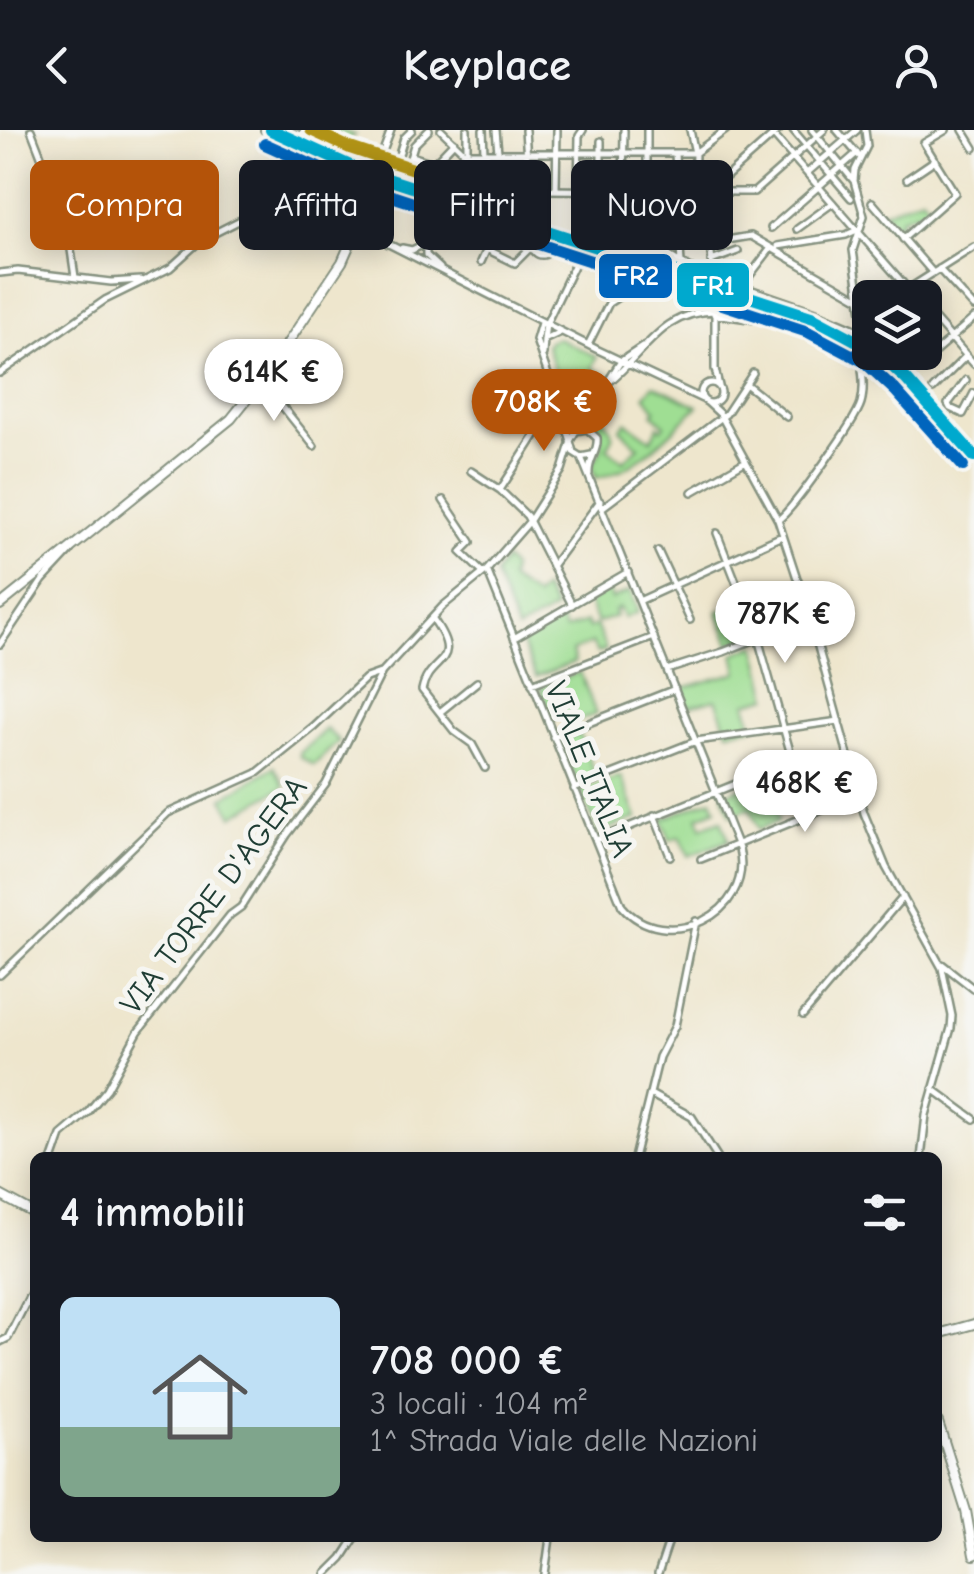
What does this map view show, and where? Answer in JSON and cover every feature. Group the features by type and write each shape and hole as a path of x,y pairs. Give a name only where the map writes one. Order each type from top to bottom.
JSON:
{"main road":[{"path":"0,605 219,430 262,380 348,250"},
{"path":"0,1195 30,1211"},
{"path":"942,1331 974,1324"},
{"path":"942,1435 966,1510 974,1555"}],"street":[{"path":"30,130 67,223 75,277"},
{"path":"264,130 326,160"},
{"path":"289,130 366,160"},
{"path":"380,160 391,130"},
{"path":"412,130 404,138 394,170 414,177"},
{"path":"405,174 414,145 429,130"},
{"path":"441,130 474,160"},
{"path":"467,153 468,130"},
{"path":"483,130 484,152"},
{"path":"496,130 498,152"},
{"path":"525,130 527,160"},
{"path":"556,189 557,130"},
{"path":"579,160 582,130"},
{"path":"623,160 624,130"},
{"path":"647,160 648,130"},
{"path":"690,130 695,160"},
{"path":"467,153 695,153 726,130"},
{"path":"792,130 851,198"},
{"path":"812,130 854,180 864,216 853,250 857,280"},
{"path":"733,192 754,192 824,130"},
{"path":"837,130 859,156"},
{"path":"807,173 856,130"},
{"path":"854,180 859,156 866,146 865,130"},
{"path":"903,239 954,191 924,143 946,130"},
{"path":"962,130 974,148"},
{"path":"733,168 774,132 899,280"},
{"path":"306,138 352,160"},
{"path":"601,141 601,160"},
{"path":"437,160 454,142"},
{"path":"675,154 675,160"},
{"path":"411,156 424,160"},
{"path":"771,228 842,166 859,156"},
{"path":"908,180 935,160"},
{"path":"551,189 571,189"},
{"path":"797,229 833,202"},
{"path":"872,202 903,239 974,307"},
{"path":"0,373 105,300 170,268 201,240 239,220"},
{"path":"741,287 774,247 858,231"},
{"path":"733,239 750,236 774,247 852,294"},
{"path":"394,247 414,249"},
{"path":"394,247 686,392 704,400 717,401 720,396"},
{"path":"926,280 974,247"},
{"path":"416,258 419,250"},
{"path":"416,258 419,250"},
{"path":"426,250 426,255 449,276"},
{"path":"481,262 487,250 515,263 528,250"},
{"path":"581,250 536,340 560,401 570,442 601,504 738,844 742,867 734,896 716,912 696,921 674,1026 659,1058 636,1152"},
{"path":"585,250 684,282 696,311"},
{"path":"665,250 681,264 852,325"},
{"path":"680,250 681,264"},
{"path":"709,250 720,416"},
{"path":"711,261 738,251"},
{"path":"588,345 609,303 638,284 644,268"},
{"path":"0,273 18,271 111,282 144,280"},
{"path":"609,382 670,322 696,311 763,322"},
{"path":"942,346 974,318"},
{"path":"543,357 544,323"},
{"path":"942,330 974,364"},
{"path":"544,340 561,332"},
{"path":"562,470 570,442 621,361 645,346"},
{"path":"933,389 967,356"},
{"path":"715,369 704,385 704,400 720,416 778,520 810,618 859,795 882,858 939,962 952,1016 926,1115 922,1152"},
{"path":"778,520 784,517 856,414 862,400 860,370"},
{"path":"552,566 601,504 720,416 754,373"},
{"path":"262,380 314,446"},
{"path":"966,380 948,404 950,408 962,414 974,393"},
{"path":"686,392 714,383 719,386"},
{"path":"746,384 787,417"},
{"path":"560,401 569,416 592,432"},
{"path":"500,490 560,401"},
{"path":"589,476 591,455 597,448 590,424 592,411"},
{"path":"576,431 592,432"},
{"path":"562,470 580,456 591,455"},
{"path":"692,492 746,462"},
{"name":"VIA TORRE D'AGERA","path":"55,1152 62,1135 107,1089 138,1032 230,915 241,907 287,834 326,784 382,672 443,606 485,572 529,522 562,470"},
{"path":"471,471 500,490 529,522 572,604"},
{"name":"VIALE ITALIA","path":"443,500 470,542 461,552 485,572 514,638 619,901 632,917 658,929 696,921"},
{"path":"717,533 758,638 808,815"},
{"path":"639,601 783,536"},
{"path":"0,644 39,586 72,548"},
{"path":"658,551 690,620"},
{"path":"514,638 628,572"},
{"path":"667,670 810,618"},
{"path":"434,619 448,649 422,686 454,731 472,744 485,768"},
{"path":"532,684 654,637"},
{"path":"0,975 168,813 257,772 314,727 366,678 382,672"},
{"path":"440,712 477,682"},
{"path":"553,737 674,689"},
{"path":"574,789 696,741 839,721"},
{"path":"594,840 792,761"},
{"path":"702,859 859,795"},
{"path":"654,815 670,856"},
{"path":"803,1015 903,897"},
{"path":"939,962 974,989"},
{"path":"933,1089 974,1118"},
{"path":"652,1094 692,1118 714,1152"},
{"path":"0,1342 8,1338 30,1294"},
{"path":"326,1574 352,1542"},
{"path":"545,1574 549,1542"},
{"path":"658,1574 669,1542"}],"green space":[{"path":"310,130 339,130 355,135 339,146"},
{"path":"922,197 930,208 900,218 897,226 883,212"},
{"path":"558,338 597,357 592,368 606,376 597,391 563,374 559,383 546,345"},
{"path":"560,385 591,402 581,417 572,415"},
{"path":"654,385 698,406 639,459 596,478 591,464 601,448 593,421 597,413 611,430 607,448 623,461 639,447 620,429 626,422 652,440 658,426 661,429 665,425 653,414 656,410 645,395"},
{"path":"505,560 512,568 510,580 536,597 543,589 555,609 517,630 495,575"},
{"path":"608,589 612,599 630,591 638,612 624,618 619,608 614,611 616,616 597,623 588,602"},
{"path":"738,604 750,636 730,644 718,612"},
{"path":"560,618 565,630 586,622 589,628 596,625 606,650 597,653 592,643 572,651 575,662 536,677 521,642"},
{"path":"756,645 769,697 746,703 753,727 728,731 716,699 688,707 680,689 738,672 734,654"},
{"path":"580,672 596,714 575,722 571,712 553,719 540,688"},
{"path":"326,729 339,741 314,765 300,757 300,753"},
{"path":"579,733 595,774 577,782 560,740"},
{"path":"274,767 285,786 233,816 223,798"},
{"path":"621,776 637,818 598,833 581,791"},
{"path":"752,783 760,804 795,793 798,802 775,809 779,821 759,829 750,808 731,815 723,795"},
{"path":"712,799 716,809 698,817 702,827 721,820 729,840 689,856 680,836 670,840 662,819"}],"tunnel":[{"path":"400,174 407,178 414,192"}],"transit line":[{"name":"FR1","path":"271,130 357,169 814,318 852,338"},
{"path":"311,130 414,169"},
{"name":"FR2","path":"265,144 352,183 808,332 852,355"},
{"name":"FR2","path":"874,370 963,466"},
{"name":"FR1","path":"896,370 974,456"}]}
